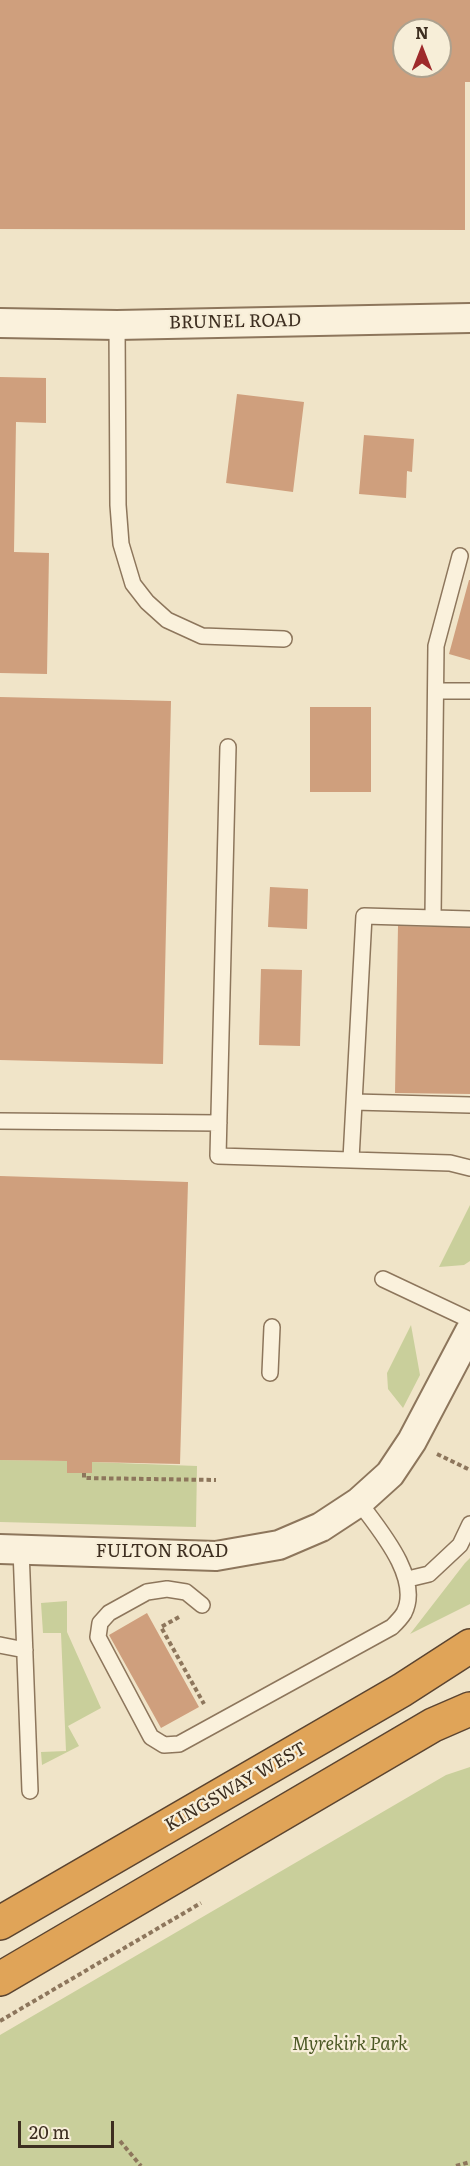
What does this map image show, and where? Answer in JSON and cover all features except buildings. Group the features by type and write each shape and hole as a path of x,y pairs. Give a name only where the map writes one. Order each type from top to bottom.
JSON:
{"highway":[{"name":"KINGSWAY WEST","path":"0,1923 402,1690 470,1646"},
{"path":"0,1979 433,1725 470,1709"}],"street":[{"name":"BRUNEL ROAD","path":"0,323 117,325 470,318"},
{"name":"FULTON ROAD","path":"11,1549 216,1556 279,1545 321,1527 359,1502 390,1474 412,1442 470,1331"}],"lane":[{"path":"117,325 119,515 121,544 133,584 147,602 167,620 202,636 284,639"},
{"path":"433,917 436,646 460,556"},
{"path":"436,691 470,691"},
{"path":"228,747 218,1156 450,1163 470,1168"},
{"path":"351,1159 364,916 470,919"},
{"path":"354,1102 470,1106"},
{"path":"0,1121 219,1123"},
{"path":"383,1279 470,1320"},
{"path":"270,1373 272,1327"},
{"path":"202,1605 186,1592 167,1589 147,1592 109,1613 100,1623 98,1637 151,1737 164,1745 179,1744 392,1627 404,1612 408,1595 408,1579 359,1502"},
{"path":"408,1579 429,1574 460,1545 470,1524"},
{"path":"11,1549 25,1650 30,1791"},
{"path":"0,1646 25,1650"}],"path":[{"path":"84,1473 84,1478 216,1480"},
{"path":"202,1605 161,1627 204,1705"},
{"path":"120,2141 141,2166"},
{"path":"456,2166 470,2162"}],"green space":[{"path":"470,1205 470,1261 464,1265 439,1267"},
{"path":"411,1325 420,1375 403,1408 388,1389 387,1373"},
{"path":"0,1460 67,1461 67,1473 92,1473 92,1462 197,1466 196,1527 0,1522"},
{"path":"470,1558 470,1604 410,1634 465,1563"},
{"path":"67,1601 67,1632 101,1708 68,1726 79,1746 42,1765 41,1752 66,1751 61,1633 43,1633 41,1603"},
{"name":"Myrekirk Park","path":"470,1767 470,2166 0,2166 0,2035 446,1775"}]}
